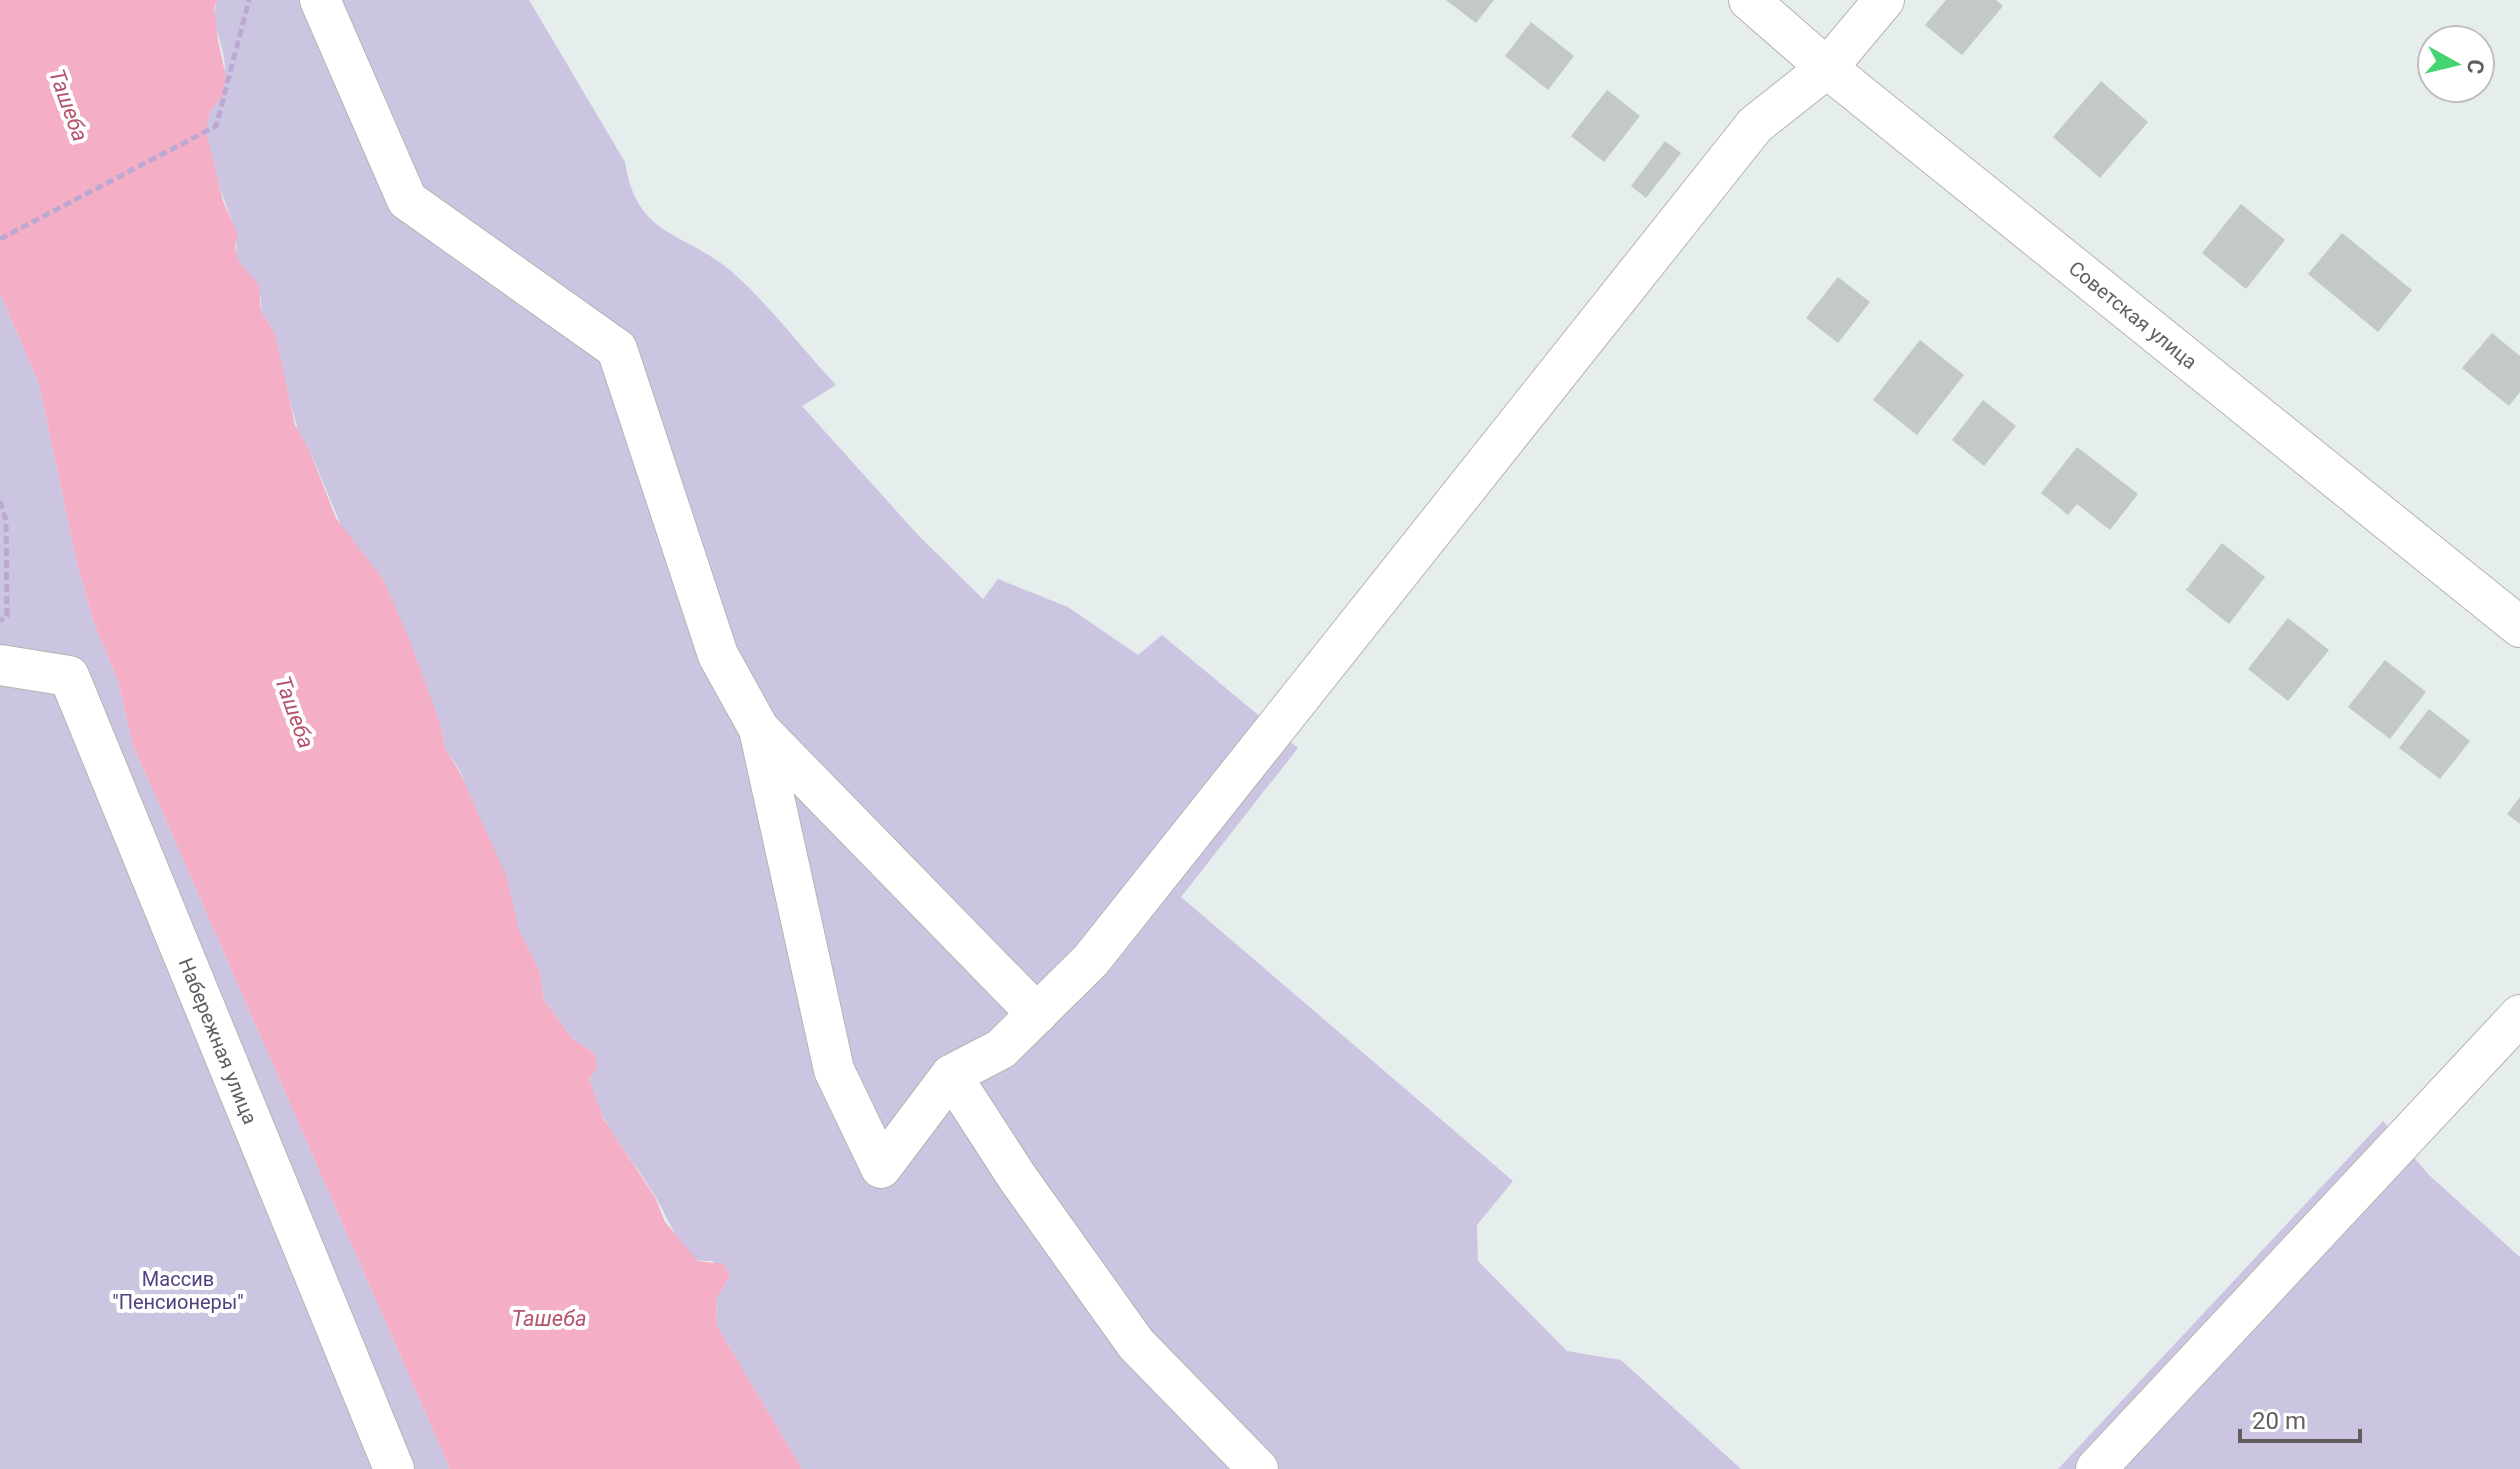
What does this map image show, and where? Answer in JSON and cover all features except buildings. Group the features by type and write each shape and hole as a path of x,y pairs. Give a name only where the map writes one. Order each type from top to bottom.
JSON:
{"street":[{"path":"320,0 407,200 617,349 718,655 759,729 1037,1014"},
{"name":"Советская улица","path":"1749,0 1827,68 2520,627"},
{"path":"759,729 834,1070 881,1168 951,1075 1001,1049 1091,960 1755,125 1827,68 1884,0"},
{"name":"Набережная улица","path":"0,665 69,676 394,1469"},
{"path":"2096,1469 2520,1015"},
{"path":"951,1075 1017,1177 1136,1344 1258,1469"}],"path":[{"path":"0,239 216,126 249,0"},
{"path":"0,501 6,521 7,616 0,621"}],"green space":[{"path":"217,0 529,0 625,162 631,187 640,205 664,230 731,271 836,385 802,406 918,535 983,599 998,579 1068,607 1138,655 1162,635 1298,748 1181,897 1513,1181 1477,1225 1478,1261 1567,1351 1621,1360 1741,1469 802,1469 717,1326 716,1299 730,1276 712,1261 694,1258 683,1247 595,1101 590,1081 595,1054 573,1039 544,1000 540,972 519,930 460,771 446,750 440,723 383,579 343,530 308,447 300,438 275,346 275,333 261,311 258,290 237,259 236,232 210,154 207,123 210,111 222,97 225,72 215,22"},
{"name":"Массив \"Пенсионеры\"","path":"0,293 39,384 77,563 94,623 118,681 133,745 450,1469 0,1469"},
{"path":"2383,1121 2429,1175 2520,1257 2520,1469 2058,1469"}],"water":[{"name":"Ташеба","path":"0,0 217,0 214,8 226,77 222,97 210,111 206,131 223,201 238,235 235,248 239,262 259,285 261,311 275,333 295,425 308,447 336,518 383,579 406,631 440,723 446,750 459,771 506,875 519,930 540,972 544,1000 573,1039 595,1054 597,1068 589,1079 603,1118 655,1197 665,1222 698,1261 724,1264 730,1276 716,1299 717,1326 802,1469 450,1469 133,745 118,681 94,623 77,563 39,384 0,293"}]}
